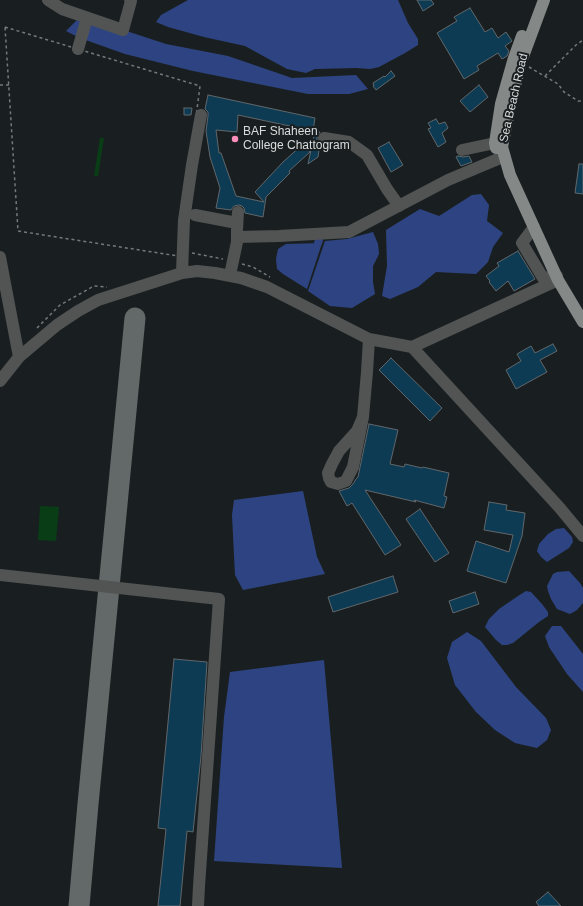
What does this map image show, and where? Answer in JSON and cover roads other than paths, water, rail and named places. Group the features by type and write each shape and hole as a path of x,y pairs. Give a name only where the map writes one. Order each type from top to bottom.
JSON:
{"main road":[{"name":"Sea Beach Road","path":"510,175 498,159 495,143 501,104 514,58 536,0"},
{"name":"Sea Beach Road","path":"544,0 521,62 502,147 510,175 534,227 558,278 583,322"}],"street":[{"path":"48,0 62,9 122,30 131,1 130,0"},
{"path":"78,49 87,18"},
{"path":"182,273 184,220 201,115"},
{"path":"324,138 349,142 367,155 399,206"},
{"path":"462,150 495,143"},
{"path":"237,237 349,232 448,180 498,159"},
{"path":"195,215 238,217 237,242 230,275"},
{"path":"534,227 522,243 543,278 558,278"},
{"path":"0,257 19,357"},
{"path":"0,381 19,357 57,325 98,300 182,273 197,271 230,275 267,287 369,339 412,348 559,507 583,536"},
{"path":"412,348 558,278"},
{"path":"362,417 357,431 339,451 332,464 328,473 332,482 338,484 346,481 353,467 362,417 369,339"},
{"path":"0,576 219,599 198,906"}],"water":[{"path":"188,0 398,0 408,23 418,39 418,45 379,67 370,69 315,69 306,73 287,69 245,46 204,37 156,22 161,15"},
{"path":"83,14 99,22 166,44 228,56 292,78 356,75 368,89 349,94 308,94 193,71 125,54 80,38 66,31"},
{"path":"481,194 489,205 487,221 503,233 493,247 488,262 476,274 436,272 418,287 390,299 382,296 387,266 386,230 420,209 439,216 472,195"},
{"path":"373,232 378,244 379,254 373,266 375,294 352,308 330,306 308,291 325,241 347,239"},
{"path":"322,243 307,289 277,269 276,259 278,249 286,244"},
{"path":"303,491 317,557 325,574 243,590 235,575 232,515 234,500"},
{"path":"564,528 572,537 573,542 569,548 547,562 537,551 539,544 548,534 556,529"},
{"path":"569,571 583,588 583,603 577,610 570,614 557,609 551,599 547,586 553,574 557,572"},
{"path":"526,591 531,592 542,604 548,612 548,616 513,643 502,645 485,627 489,619 499,609"},
{"path":"552,626 561,626 583,654 583,692 567,674 549,647 545,636"},
{"path":"467,632 481,641 516,687 546,718 551,730 547,740 537,748 515,743 495,730 476,712 455,685 447,658 452,642"},
{"path":"324,660 342,868 214,861 224,717 230,672"}],"place":[{"name":"BAF Shaheen College Chattogram","path":"235,139"}]}
